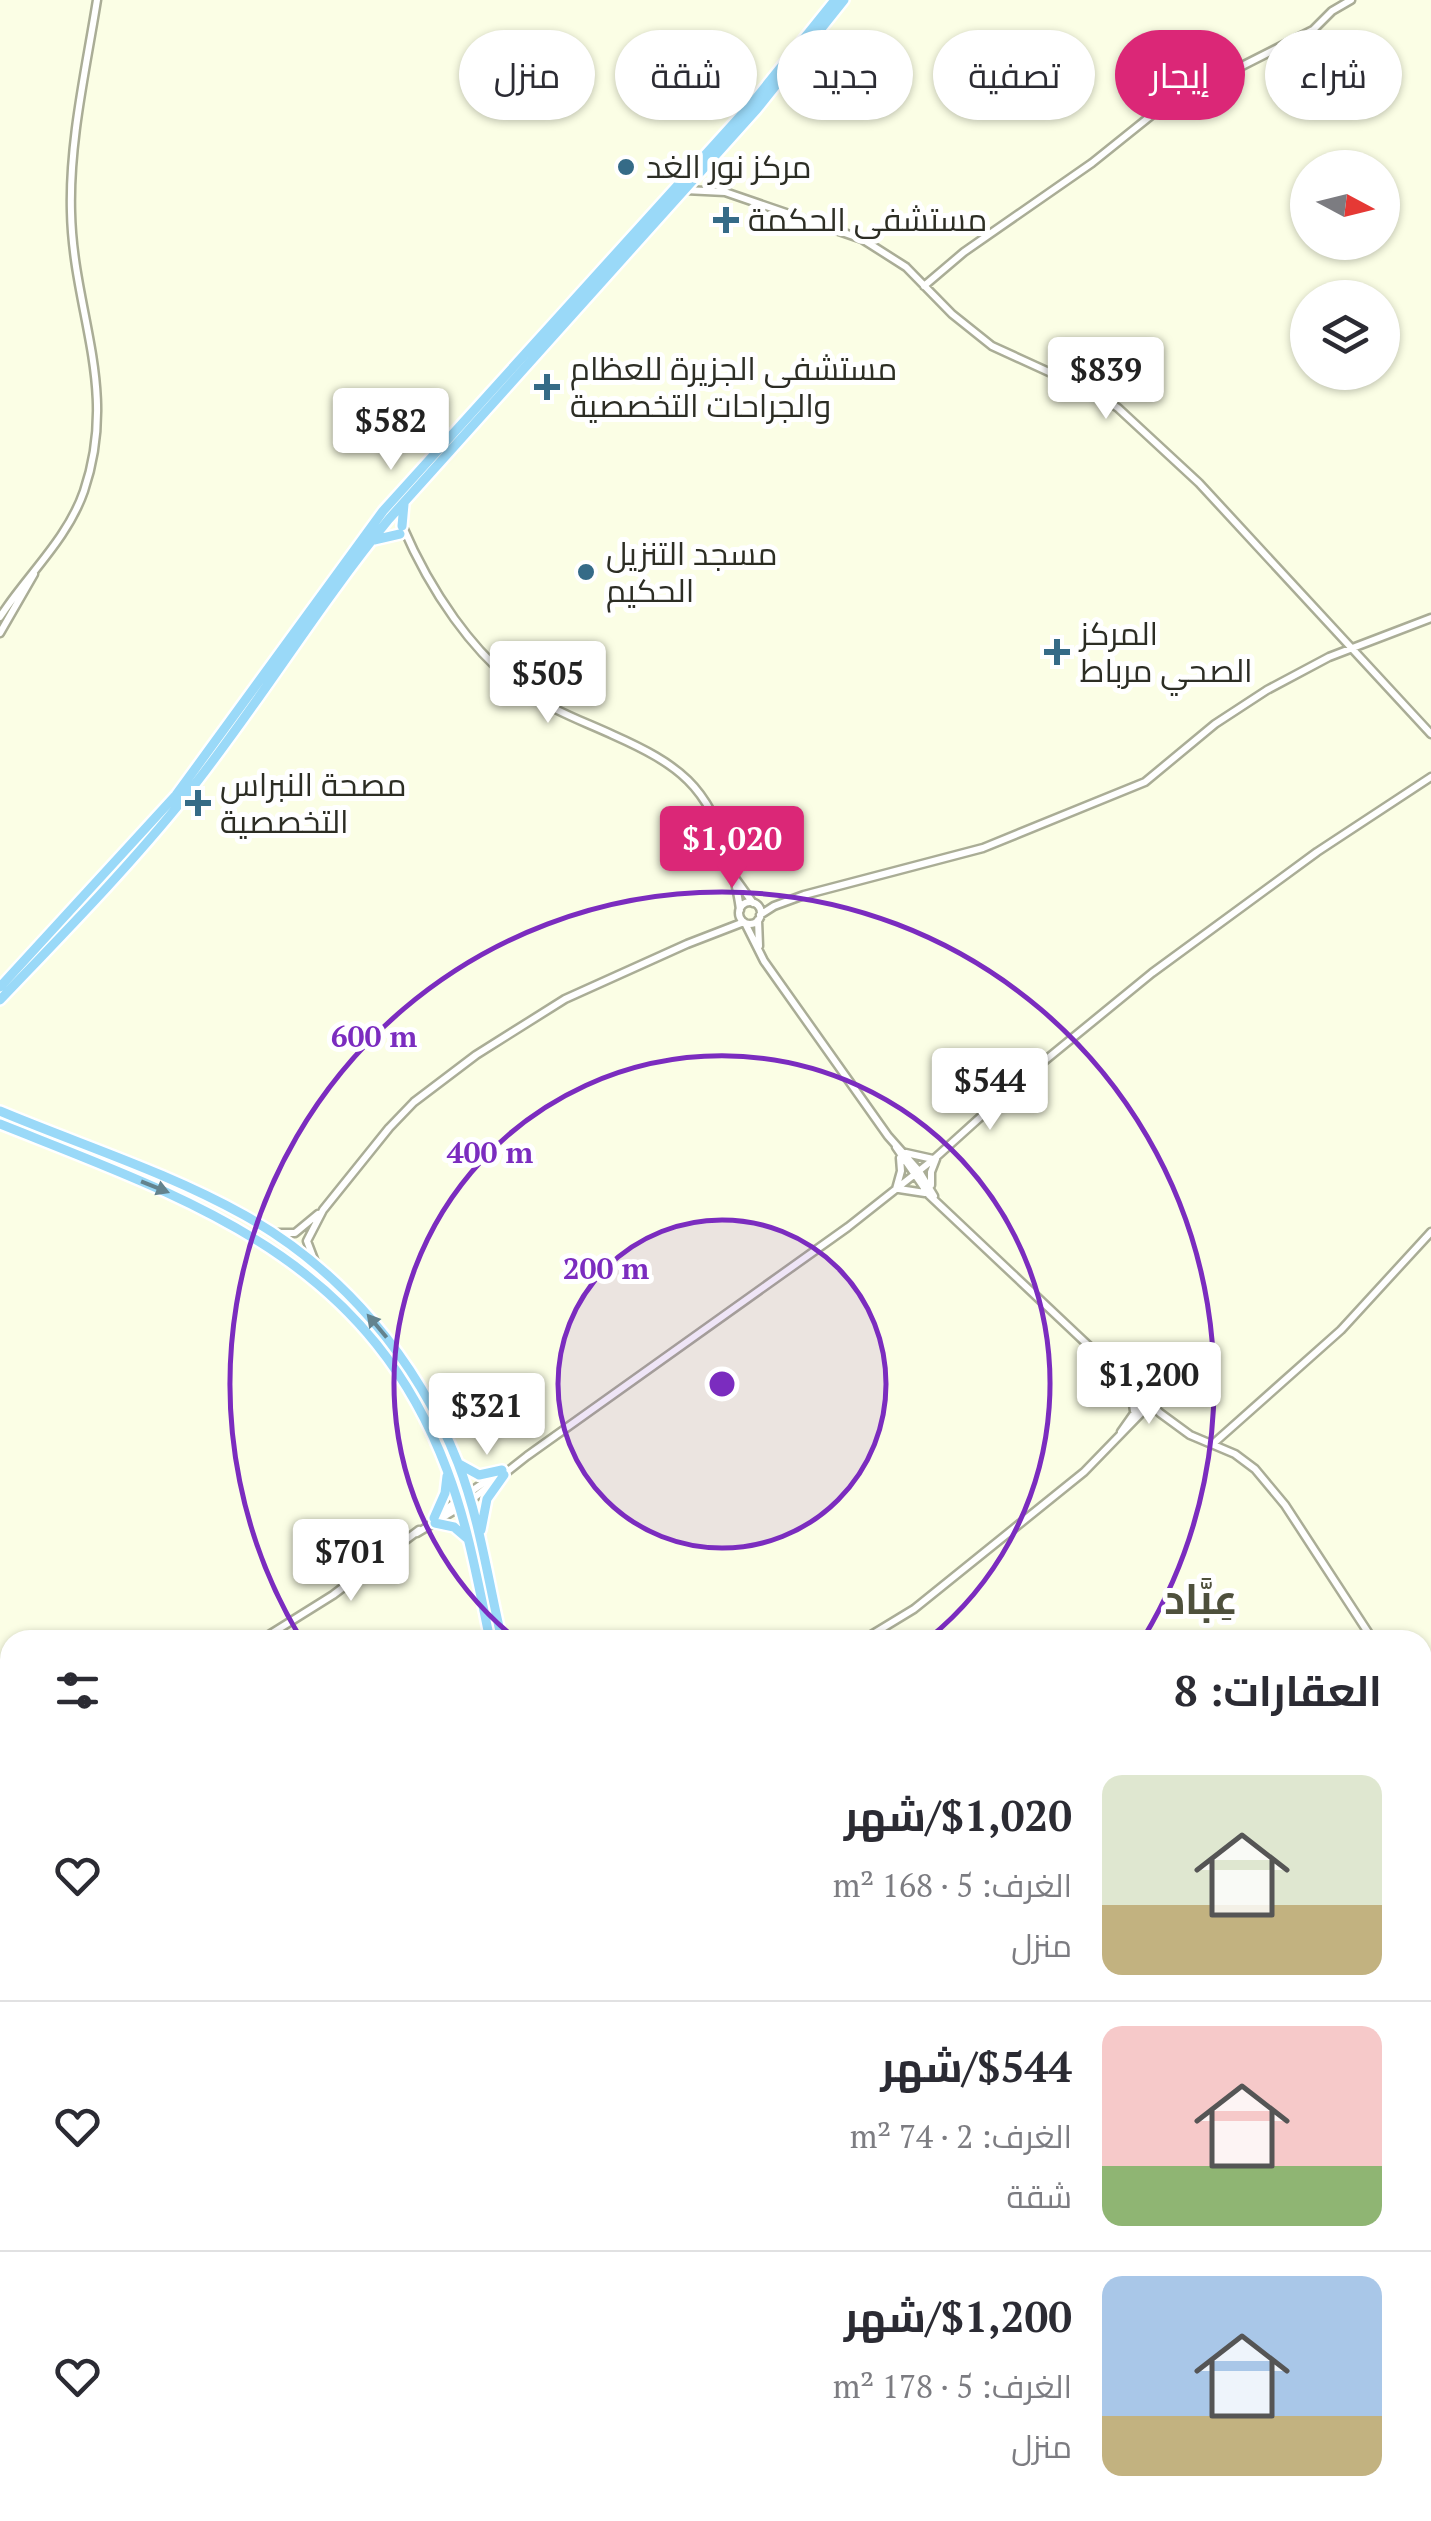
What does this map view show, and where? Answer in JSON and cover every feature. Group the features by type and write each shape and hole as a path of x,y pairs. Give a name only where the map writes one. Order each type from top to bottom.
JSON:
{"main road":[{"path":"0,987 176,795 388,512 754,102 834,0"},
{"path":"0,1000 114,880 186,796 388,512 406,501 716,156 791,71 844,0"},
{"path":"371,541 403,532 401,515 406,501"},
{"path":"0,1111 181,1184 271,1232 318,1267 376,1324 403,1358 458,1462 500,1630"},
{"path":"0,1124 176,1195 262,1241 303,1271 356,1321 399,1375 447,1468 468,1539 488,1630"},
{"path":"458,1462 479,1475 503,1472"},
{"path":"447,1468 445,1494 434,1521 454,1528 468,1539"},
{"path":"480,1538 487,1499 503,1472"}],"street":[{"path":"0,632 78,506 89,475 97,430 98,384 71,214 73,159 97,0"},
{"path":"924,286 964,252 1092,163 1164,106 1313,30 1332,10 1351,0"},
{"path":"716,156 715,174 725,192"},
{"path":"685,190 725,192 862,240 893,257 992,346 1098,394 1139,424 1199,482 1431,734"},
{"path":"388,512 459,625 516,684 566,715 662,758 694,784 716,817 734,876 739,910 764,961 916,1174 932,1194 1160,1413 1190,1434 1246,1460 1270,1485 1366,1630"},
{"path":"0,617 34,573"},
{"path":"271,1232 295,1233 323,1210 414,1102 476,1055 565,998 721,929 759,918 774,906 984,848 1145,782 1202,734 1256,696 1314,663 1431,618"},
{"path":"277,1630 333,1594 896,1190 1026,1076 1182,949 1317,852 1431,778"},
{"path":"734,876 759,918 756,934 764,961"},
{"path":"721,929 745,904 774,906"},
{"path":"902,1154 936,1158"},
{"path":"896,1190 902,1154"},
{"path":"932,1194 930,1172 936,1158"},
{"path":"896,1190 932,1194"},
{"path":"318,1267 308,1241 323,1210"},
{"path":"1214,1443 1341,1330 1431,1232"},
{"path":"1129,1382 1137,1414"},
{"path":"879,1630 926,1600 1084,1472 1148,1400"},
{"path":"1137,1414 1160,1413"}],"place":[{"name":"مركز نور الغد","path":"626,167"},
{"name":"مستشفى الحكمة","path":"726,220"},
{"name":"مستشفى الجزيرة للعظام والجراحات التخصصية","path":"547,387"},
{"name":"مسجد التنزيل الحكيم","path":"586,572"},
{"name":"المركز الصحي مرباط","path":"1057,652"},
{"name":"مصحة النبراس التخصصية","path":"198,803"}],"district":[{"name":"عِبَّاد","path":"1201,1599"}]}
